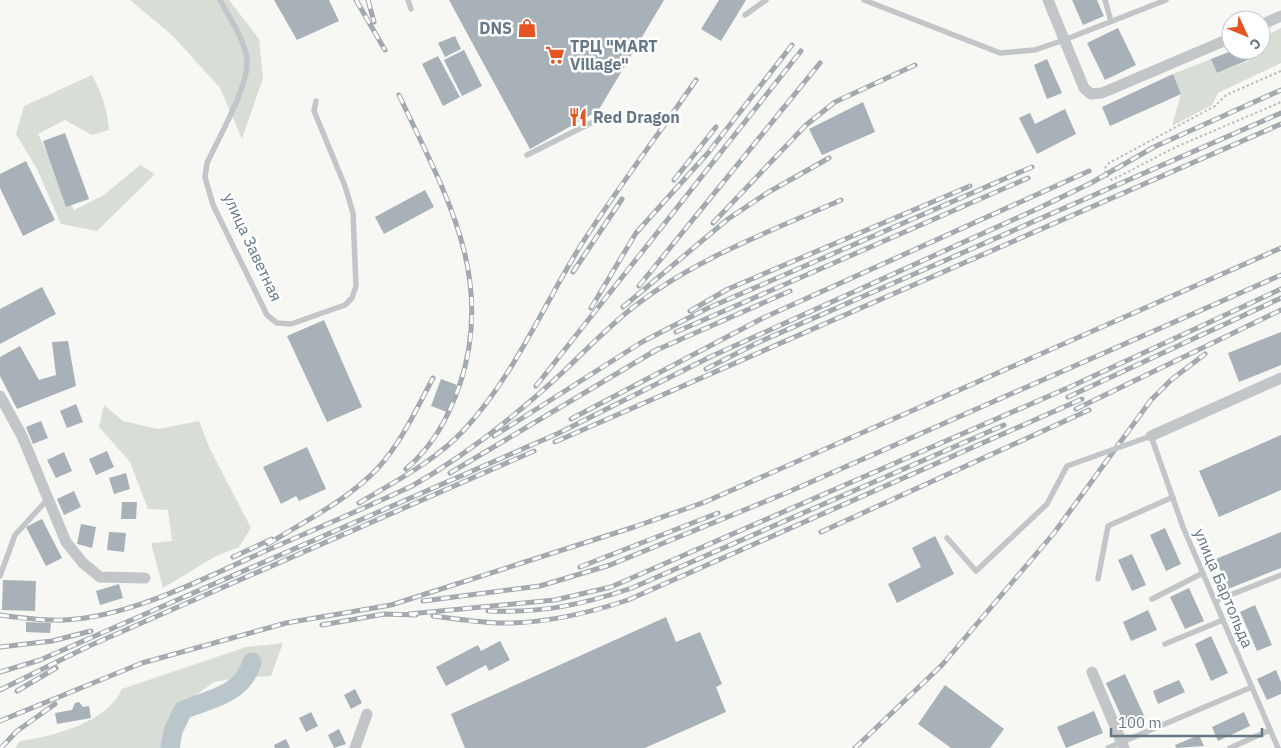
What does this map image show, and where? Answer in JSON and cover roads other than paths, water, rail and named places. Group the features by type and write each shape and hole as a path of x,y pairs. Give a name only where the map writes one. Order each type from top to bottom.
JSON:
{"street":[{"path":"1048,0 1084,88 1091,94 1102,94 1221,42"},
{"path":"1151,436 1281,378"},
{"path":"0,396 22,436 66,542 88,568 100,577 145,578"},
{"path":"1092,672 1123,745"},
{"path":"355,748 367,714"}],"lane":[{"name":"улица Заветная","path":"220,0 242,42 247,61 244,82 207,163 205,177 213,205 256,295 267,315 277,323 291,324 345,305 352,298 356,286 353,212 345,186 314,111 316,101"},
{"path":"408,0 411,9"},
{"path":"745,15 766,0"},
{"path":"864,0 1000,54 1034,50 1166,0"},
{"path":"1105,0 1111,21"},
{"path":"527,155 605,116"},
{"path":"947,538 976,572 1046,504 1067,466 1151,436"},
{"name":"улица Бартольда","path":"1151,436 1203,573 1278,748"},
{"path":"1098,579 1108,526 1173,497"},
{"path":"0,576 15,535 48,499"},
{"path":"1152,599 1203,573"},
{"path":"1215,601 1281,576"},
{"path":"1165,644 1223,620"},
{"path":"1108,748 1123,745 1252,687"},
{"path":"1230,748 1270,730"}],"waterway":[{"path":"170,748 173,731 183,710 225,694 234,688 248,673 252,662"}],"railway":[{"path":"356,0 385,50"},
{"path":"368,0 374,22"},
{"path":"591,308 636,233 708,153 792,45"},
{"path":"536,386 801,51"},
{"path":"639,286 820,63"},
{"path":"713,223 806,125 835,102 915,65"},
{"path":"359,503 428,461 453,441 482,409 513,364 581,245 696,80"},
{"path":"0,672 40,660 559,433 710,357 1039,208 1091,183 1154,147 1281,90"},
{"path":"399,95 447,199 460,234 468,270 472,306 470,344 460,384 439,430 425,450 406,469"},
{"path":"706,369 757,343 1281,113"},
{"path":"555,442 1281,124"},
{"path":"674,180 716,127"},
{"path":"623,307 728,219 767,193 829,158"},
{"path":"494,436 642,342 706,309 1032,167"},
{"path":"571,419 763,318 1089,171"},
{"path":"676,332 1028,178"},
{"path":"690,311 728,289 970,186"},
{"path":"573,272 622,199"},
{"path":"0,615 40,620 64,620 90,617 143,603 196,583 412,486 452,461 510,418 546,388 617,321 659,288 709,259 761,234 841,200"},
{"path":"0,721 142,663 286,623 391,605 634,527 705,502 1281,248"},
{"path":"423,601 540,586 610,565 786,493 1281,275"},
{"path":"409,614 555,600 611,587 1072,386 1281,289"},
{"path":"652,352 790,291"},
{"path":"1068,397 1281,298"},
{"path":"1076,409 1281,310"},
{"path":"450,473 658,349"},
{"path":"855,748 942,665 1054,533 1151,400 1171,380 1205,354"},
{"path":"268,544 340,500 378,468 401,436 433,378"},
{"path":"433,616 491,623 541,621 570,616 628,600 1082,399"},
{"path":"821,532 1089,410"},
{"path":"488,611 527,611 562,607 632,588 1004,425"},
{"path":"0,690 89,646 534,451"},
{"path":"580,567 718,513"},
{"path":"233,557 272,539"},
{"path":"322,625 384,614 416,615"},
{"path":"0,647 52,641 91,631"},
{"path":"17,691 56,668"},
{"path":"1,748 17,731 55,704"}],"place":[{"name":"DNS","path":"527,28"},
{"name":"ТРЦ \"MART Village\"","path":"555,55"},
{"name":"Red Dragon","path":"578,117"}]}
